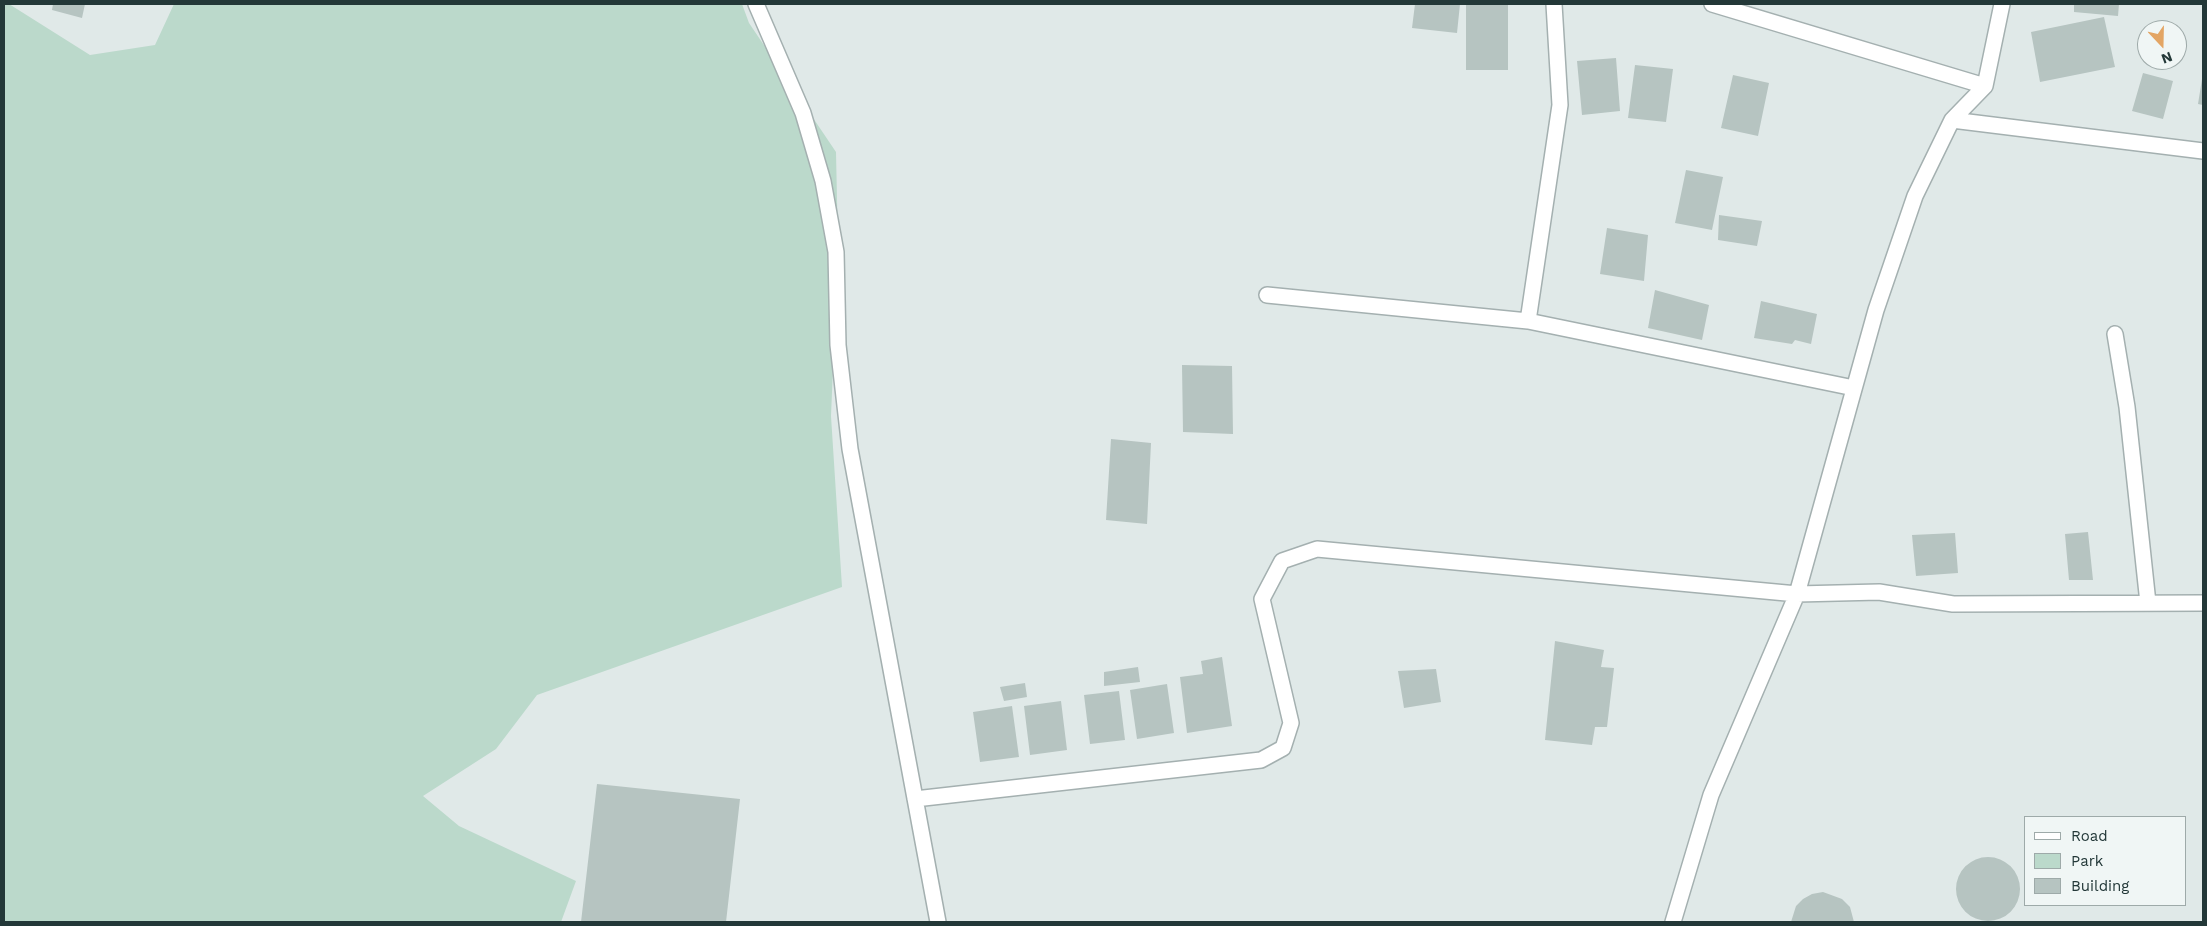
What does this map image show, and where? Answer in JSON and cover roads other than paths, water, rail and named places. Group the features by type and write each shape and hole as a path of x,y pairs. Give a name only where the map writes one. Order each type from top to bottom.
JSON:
{"street":[{"path":"756,4 803,114 823,181 836,252 838,345 850,449 938,922"},
{"path":"1528,321 1560,105 1554,4"},
{"path":"1712,4 1985,86"},
{"path":"1673,922 1711,796 1797,594 1876,310 1915,196 1952,120 1985,86 2002,4"},
{"path":"1952,120 2203,151"},
{"path":"1266,295 1528,321 1854,388"},
{"path":"2115,334 2127,407 2148,602"},
{"path":"915,799 1261,760 1283,748 1291,723 1262,599 1282,561 1317,549 1797,594 1879,592 1953,604 2203,603"}]}
